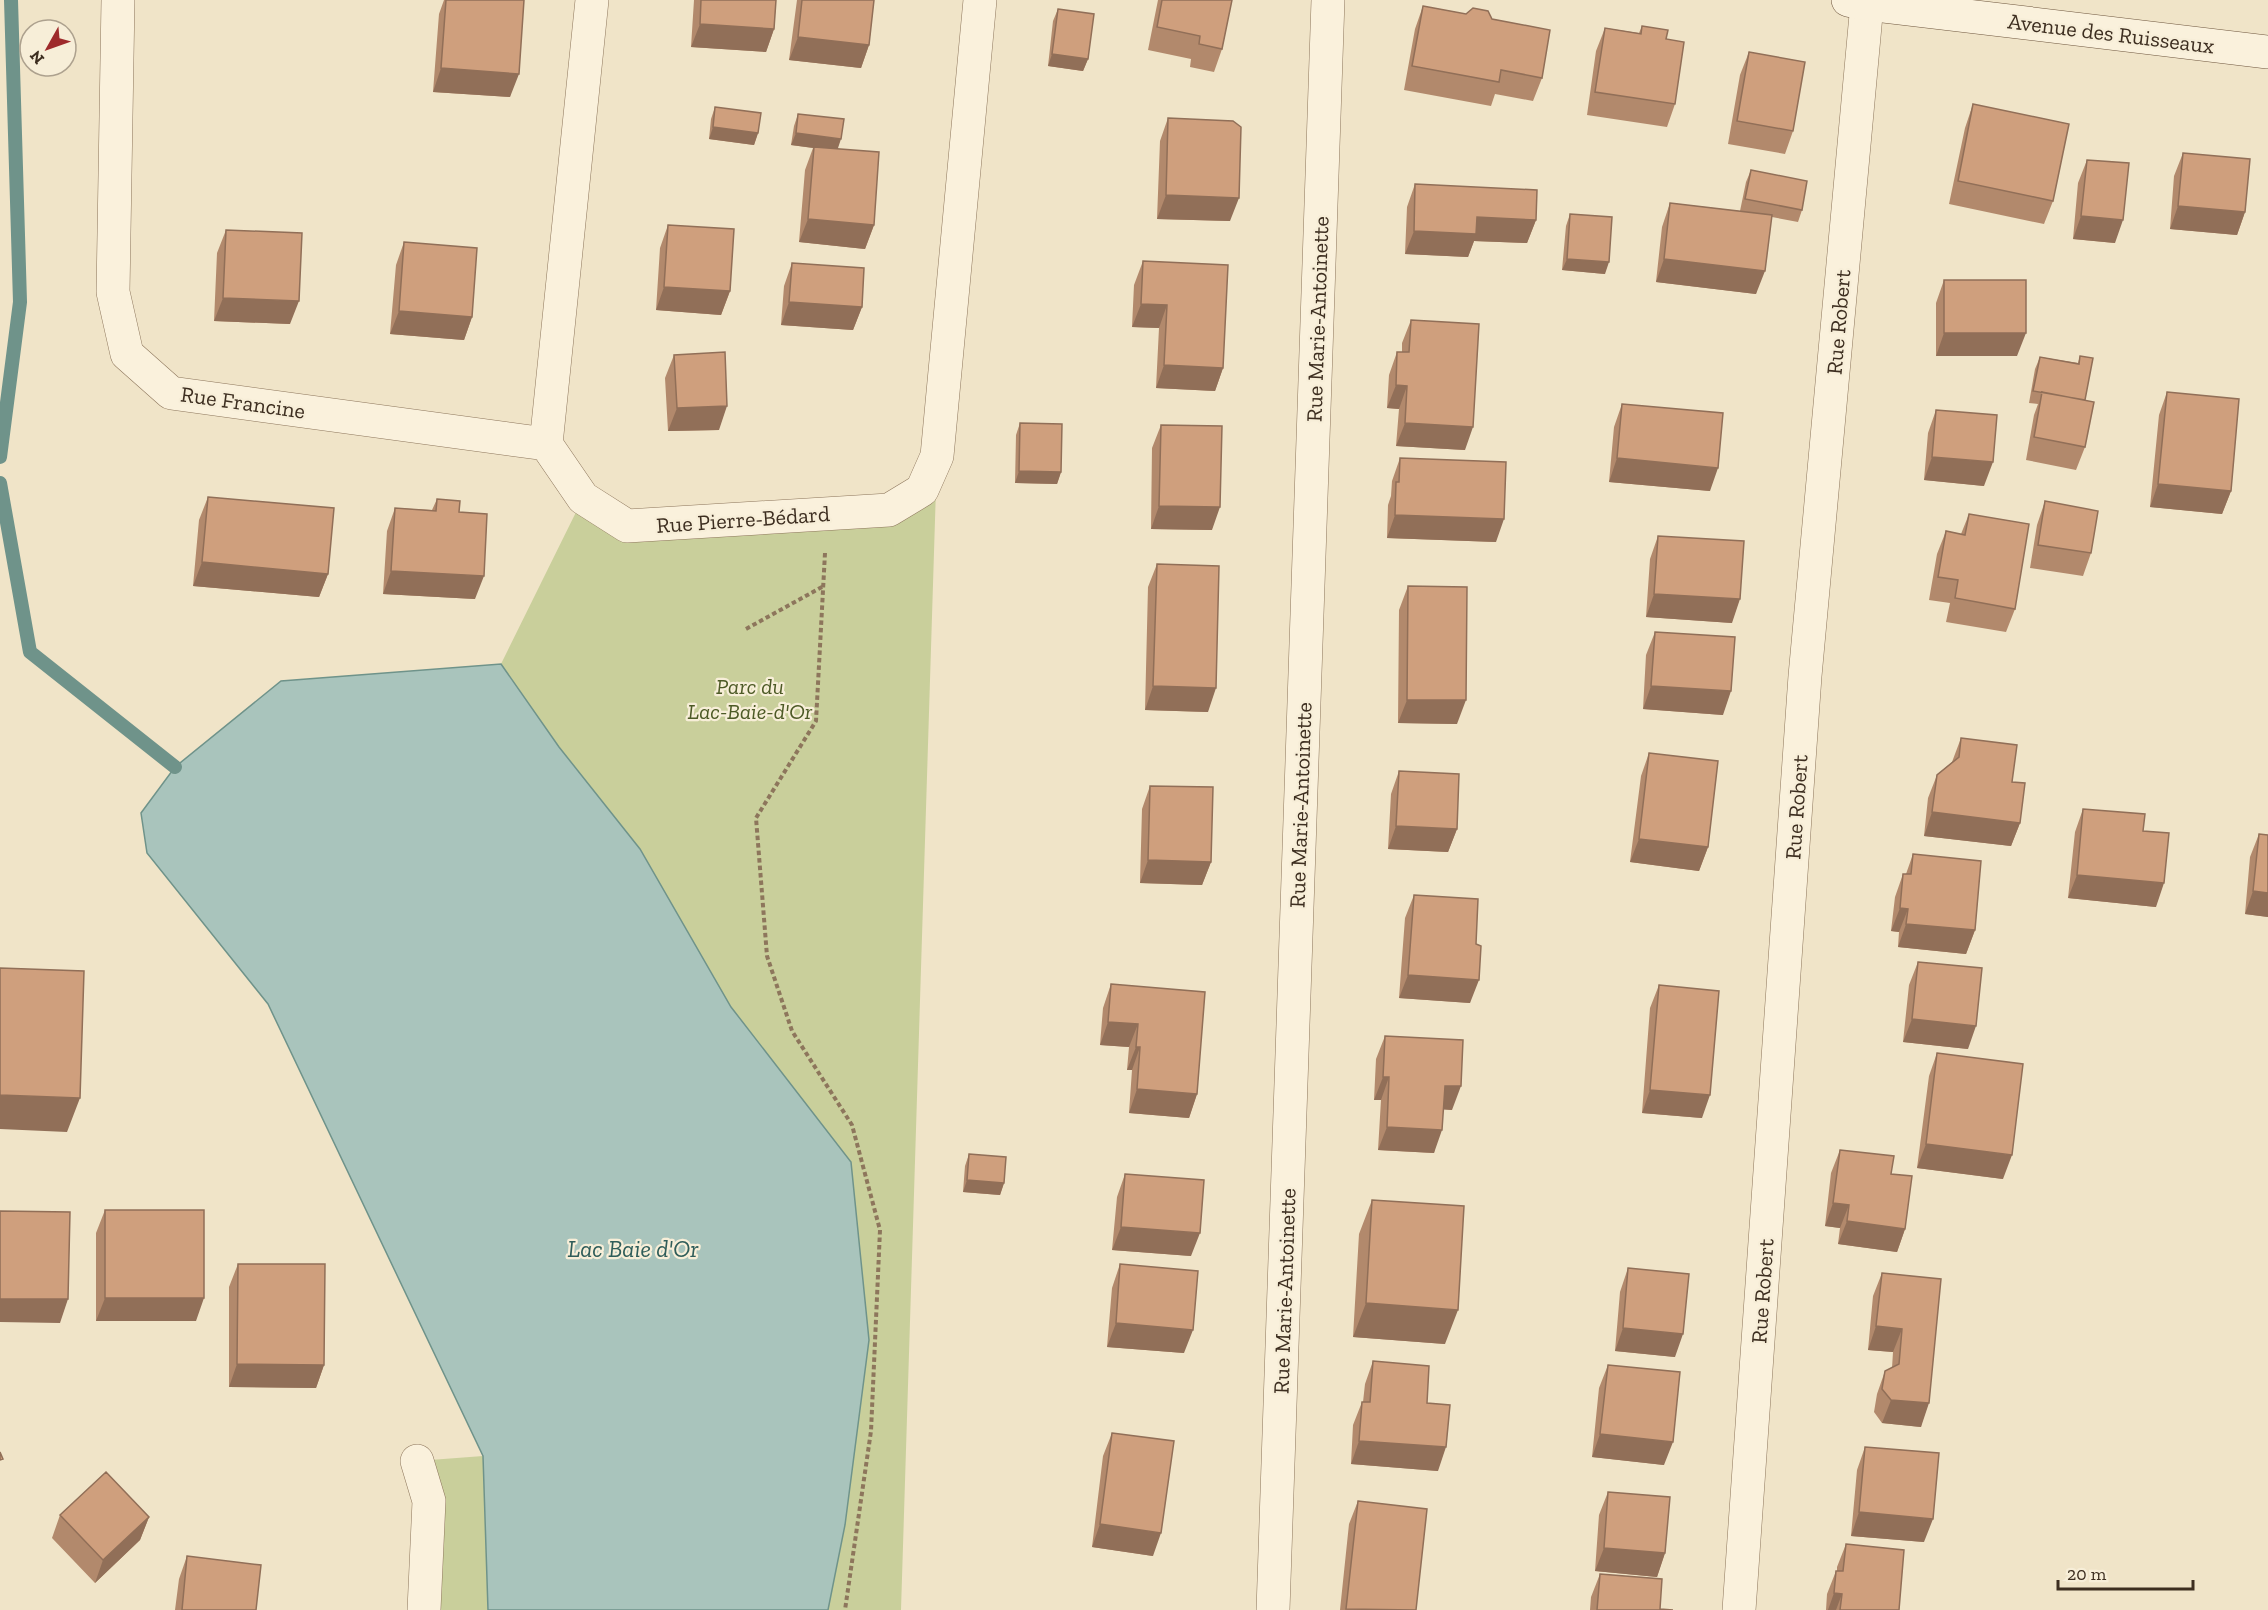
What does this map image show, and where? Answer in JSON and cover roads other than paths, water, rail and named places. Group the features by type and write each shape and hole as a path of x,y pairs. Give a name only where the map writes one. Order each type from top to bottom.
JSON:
{"street":[{"name":"Rue Francine","path":"118,0 113,292 127,354 171,393 546,444"},
{"path":"546,444 592,0"},
{"name":"Rue Pierre-Bédard","path":"546,444 583,498 627,526 889,510 922,490 937,456 980,0"},
{"name":"Rue Marie-Antoinette","path":"1273,1610 1328,0"},
{"name":"Avenue des Ruisseaux","path":"1860,1 2268,52"},
{"name":"Rue Robert","path":"1739,1610 1805,676 1860,1"},
{"path":"417,1461 429,1501 424,1610"}],"water":[{"name":"Lac Baie d'Or","path":"501,664 559,747 640,849 731,1007 851,1162 869,1340 845,1525 828,1610 488,1610 483,1456 268,1004 147,853 141,813 175,767 281,681"}],"waterway":[{"path":"0,457 20,302 11,0"},
{"path":"0,483 30,652 175,767"}],"park label":[{"name":"Parc du Lac-Baie-d'Or","path":"750,698"}]}
